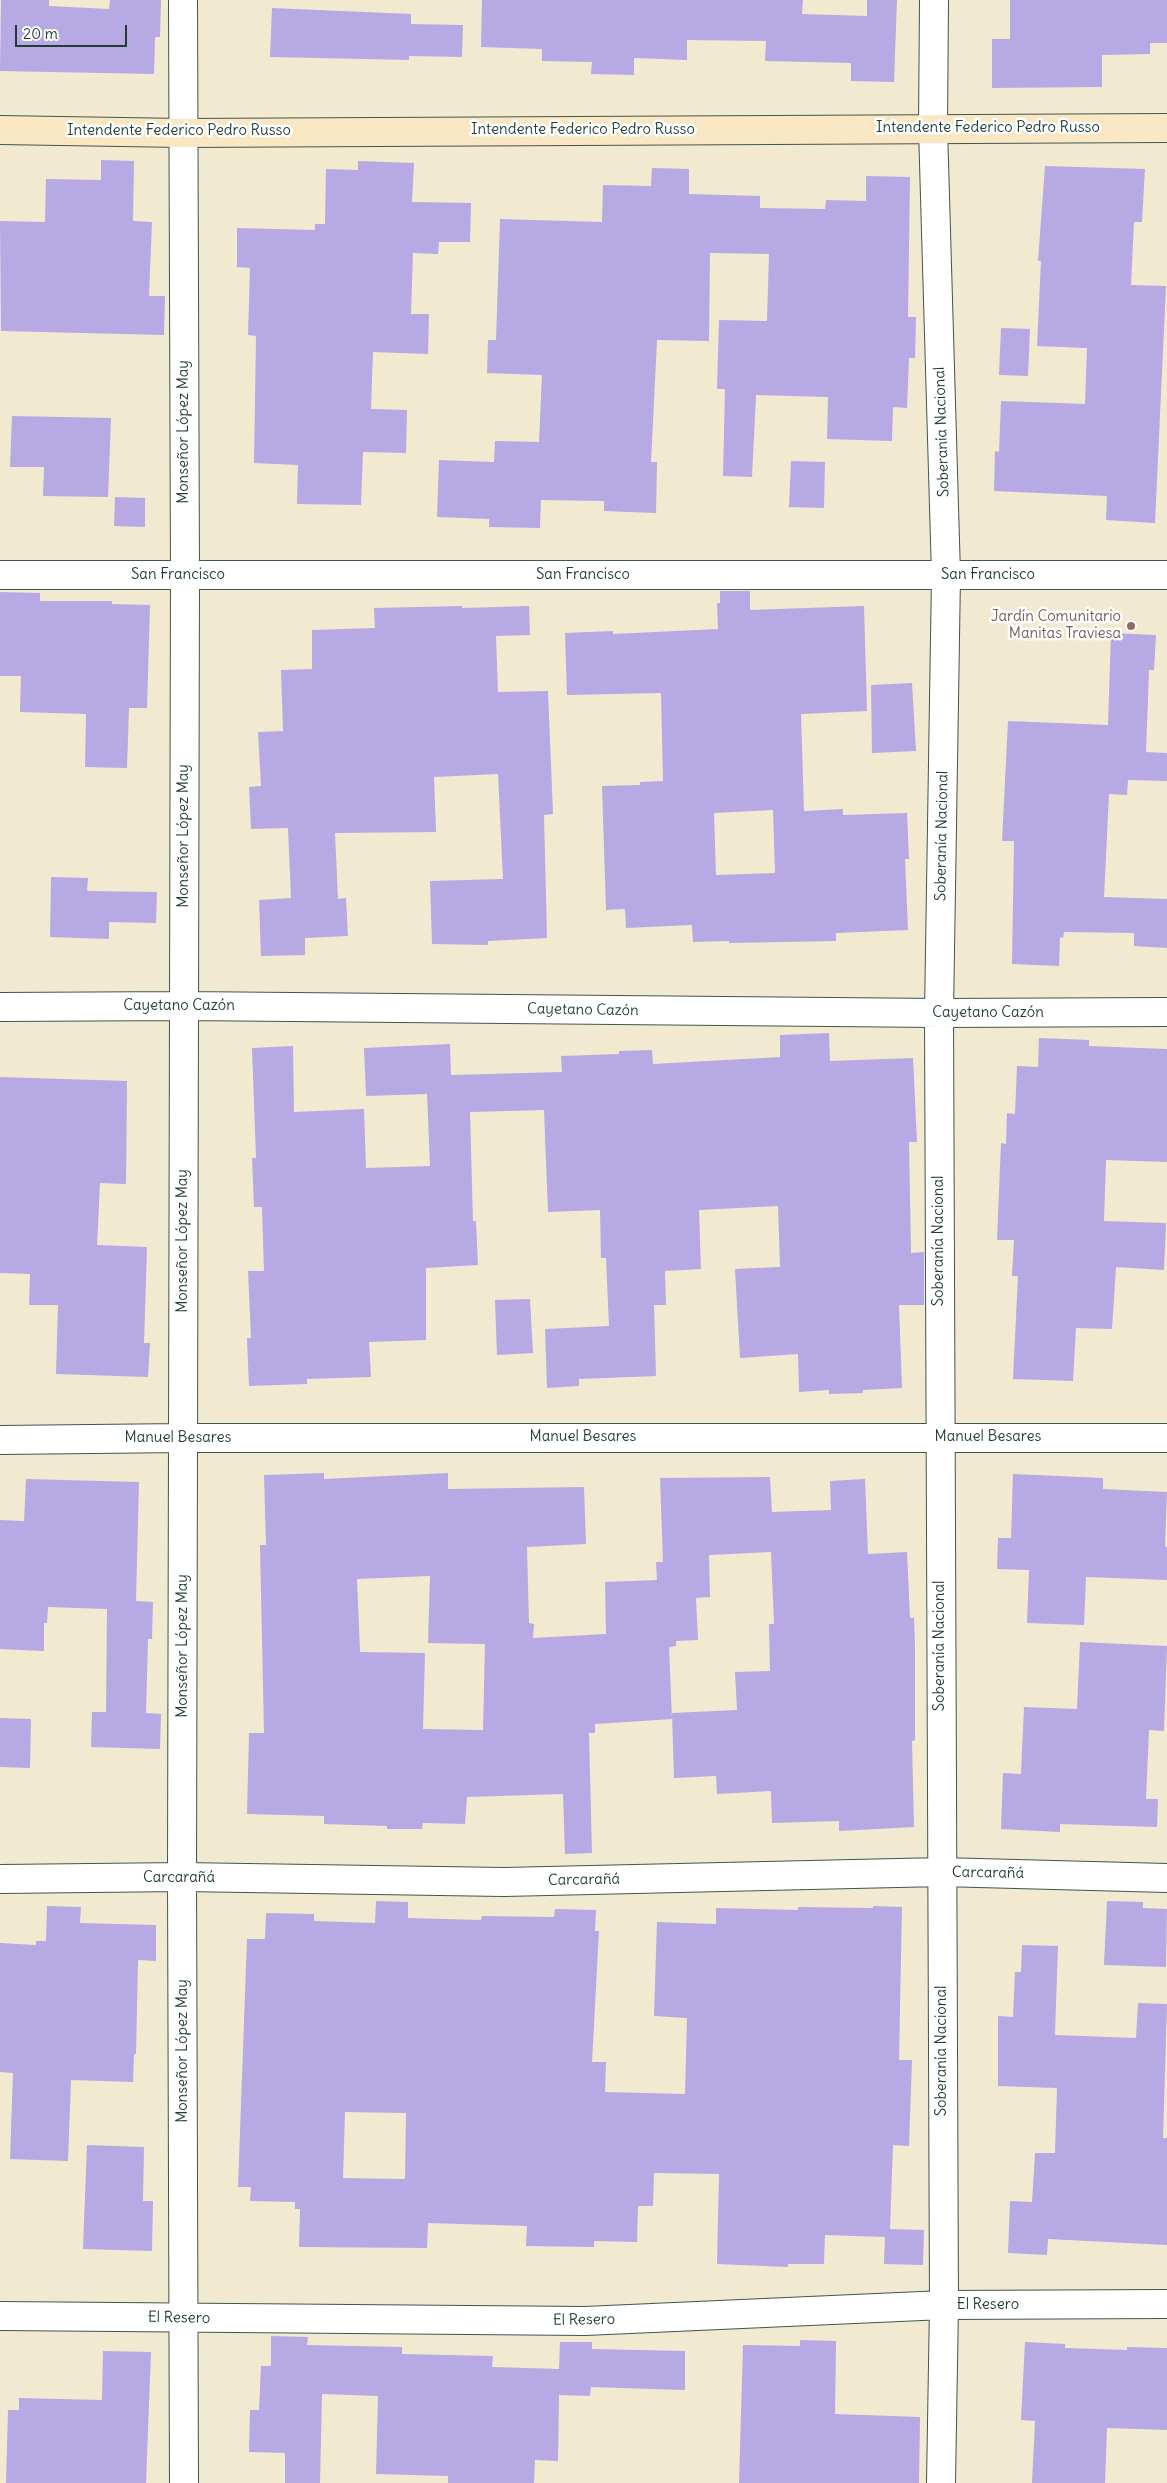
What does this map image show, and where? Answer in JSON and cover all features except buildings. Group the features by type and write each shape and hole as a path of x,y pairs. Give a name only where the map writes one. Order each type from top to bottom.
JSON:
{"street":[{"name":"Monseñor López May","path":"183,0 185,575 182,1877 184,2483"},
{"name":"Soberanía Nacional","path":"934,0 933,128 946,575 939,1013 939,1437 944,2305 941,2483"},
{"name":"Intendente Federico Pedro Russo","path":"0,130 182,132 1167,128"},
{"name":"San Francisco","path":"0,575 1167,575"},
{"name":"Cayetano Cazón","path":"0,1007 184,1006 939,1013 1167,1012"},
{"name":"Manuel Besares","path":"0,1440 183,1438 1167,1438"},
{"name":"Carcarañá","path":"0,1879 182,1877 504,1882 941,1872 1167,1878"},
{"name":"El Resero","path":"0,2316 585,2321 944,2305 1167,2304"}],"place":[{"name":"Jardín Comunitario Manitas Traviesa","path":"1131,626"}]}
